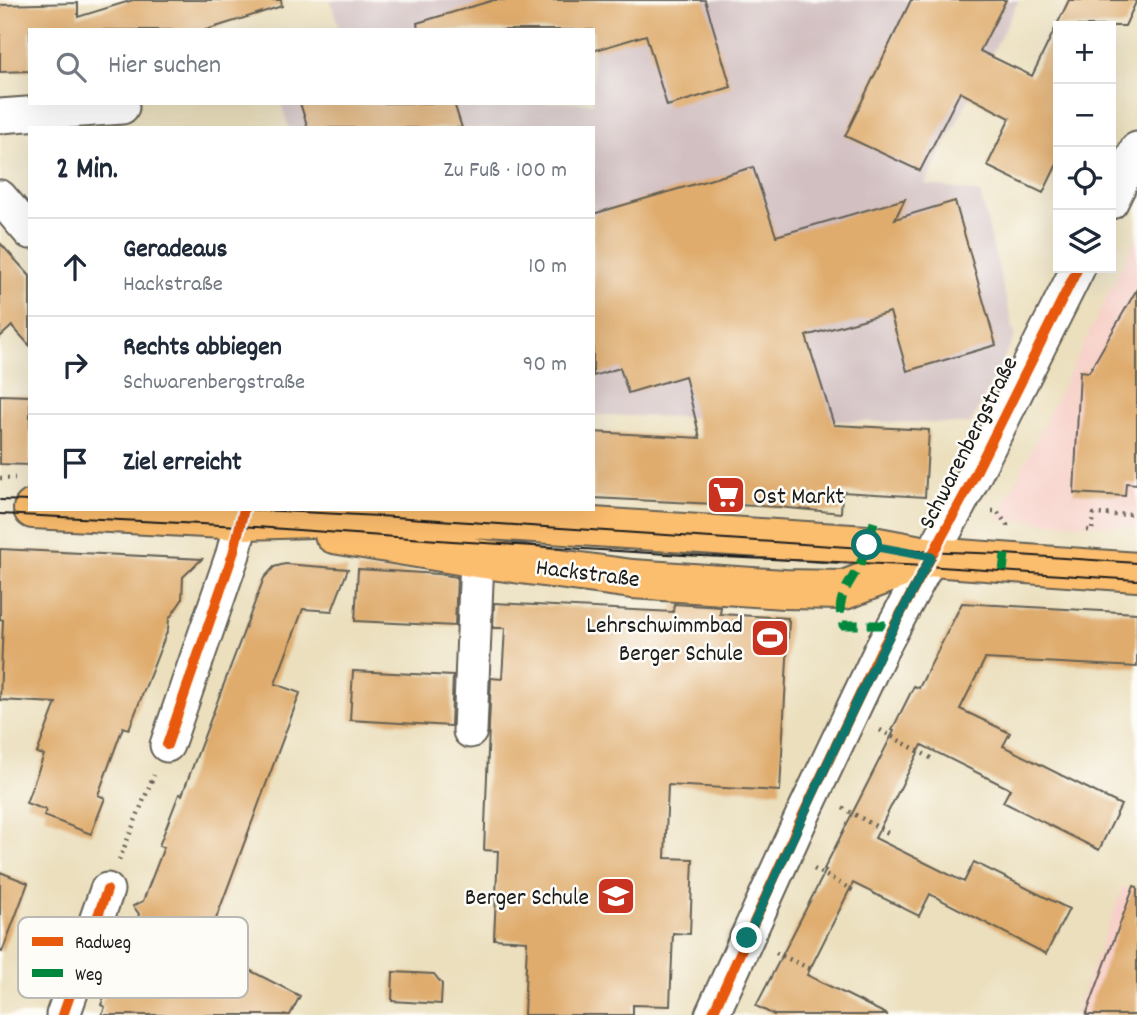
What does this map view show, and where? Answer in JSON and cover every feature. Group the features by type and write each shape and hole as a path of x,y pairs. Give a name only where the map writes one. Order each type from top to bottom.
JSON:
{"main road":[{"name":"Hackstraße","path":"0,508 28,509"},
{"name":"Hackstraße","path":"116,511 412,515 867,545 931,557 1137,572"},
{"name":"Hackstraße","path":"243,514 477,558 632,579 784,589 844,590 931,557"}],"street":[{"path":"0,116 122,107"},
{"path":"1116,192 1137,149"},
{"path":"0,197 28,230"},
{"name":"Schwarenbergstraße","path":"712,1015 881,650 967,490 1076,273"},
{"path":"167,744 233,554 243,514"},
{"path":"470,732 477,558"},
{"path":"97,917 107,890"},
{"path":"63,1015 69,998"}],"path":[{"path":"997,511 1007,525"},
{"path":"1093,524 1094,514 1137,513"},
{"path":"851,715 932,758"},
{"path":"107,890 167,744"},
{"path":"814,793 890,834"},
{"path":"786,854 855,891"},
{"path":"747,938 813,971"}],"shaded area":[{"path":"330,0 1019,0 925,184 980,193 1015,336 970,424 595,415 595,126 288,126 282,105 595,105 595,28 333,28 339,26"},
{"path":"1137,236 1137,527 997,519"},
{"path":"1123,887 1137,890 1137,1015 1074,1015"}],"building":[{"path":"133,0 281,0 282,6 212,28 28,28 28,71 0,72 0,5 78,3 78,17"},
{"path":"494,0 705,0 731,87 667,106 646,35 595,50 595,28 418,28 417,23"},
{"path":"911,0 1006,0 980,51 1032,76 1053,33 1053,172 1043,193 987,166 1010,118 960,92 920,171 845,136"},
{"path":"1069,0 1137,0 1125,26 1116,26 1116,21 1059,21"},
{"path":"301,105 455,105 461,126 307,126"},
{"path":"753,167 776,236 905,199 895,219 955,201 996,345 907,371 890,312 806,336 834,425 929,430 925,497 842,492 841,513 778,507 595,498 595,432 700,438 685,376 628,393 620,368 595,375 595,213"},
{"path":"0,243 28,274 28,344 12,326 0,337"},
{"path":"1137,289 1137,484 1126,483 1125,496 1074,493 1080,371 1089,372"},
{"path":"0,395 28,396 28,465 0,464"},
{"path":"0,549 202,559 183,577 182,600 169,619 168,629 129,729 123,727 98,795 105,798 91,834 44,816 46,810 26,803 44,755 37,753 56,703 0,700 3,620 0,619"},
{"path":"285,564 348,569 332,611 303,609 275,684 300,693 217,917 138,917 139,914 133,906 143,901 164,847 159,846 179,794 182,795 264,578 274,567"},
{"path":"358,569 457,577 455,626 355,621"},
{"path":"494,603 673,612 674,604 721,607 720,614 788,618 780,791 668,785 665,858 693,859 690,934 673,933 670,1006 633,1005 633,1015 524,1015 527,941 494,939 498,851 484,850 491,678 502,679 505,628 493,628"},
{"path":"962,603 1137,613 1137,667 985,659 960,709 1010,733 1003,746 1121,805 1099,850 1003,802 1010,789 922,745 875,838 964,882 974,862 1069,909 1046,954 930,894 919,916 853,883 807,975 888,1015 774,1015 756,1006 826,870 824,869 914,686 919,688"},
{"path":"353,671 453,676 451,726 350,720"},
{"path":"0,872 28,883 2,952 0,951"},
{"path":"1134,886 1137,887 1137,1015 1086,1015"},
{"path":"248,969 300,996 290,1015 102,1015 105,1007 101,1005 104,998 248,998"},
{"path":"393,972 434,974 442,984 441,1004 392,1001"}],"tram line":[{"path":"0,500 28,501"},
{"path":"282,511 1137,563"},
{"path":"0,514 1137,580"}],"marked path":[{"path":"874,522 862,559 844,593 840,607 841,616 843,625 895,625"},
{"path":"1003,571 1005,554"}],"cycle path":[{"path":"712,1015 881,650 967,490 1076,273"},
{"path":"167,745 233,554 244,511"},
{"path":"97,917 107,890"},
{"path":"63,1015 69,998"}],"place":[{"name":"Ost Markt","path":"726,495"},
{"name":"Lehrschwimmbad Berger Schule","path":"770,638"},
{"name":"Berger Schule","path":"616,896"}],"route":[{"path":"747,938 881,650 931,557 867,545"}]}
